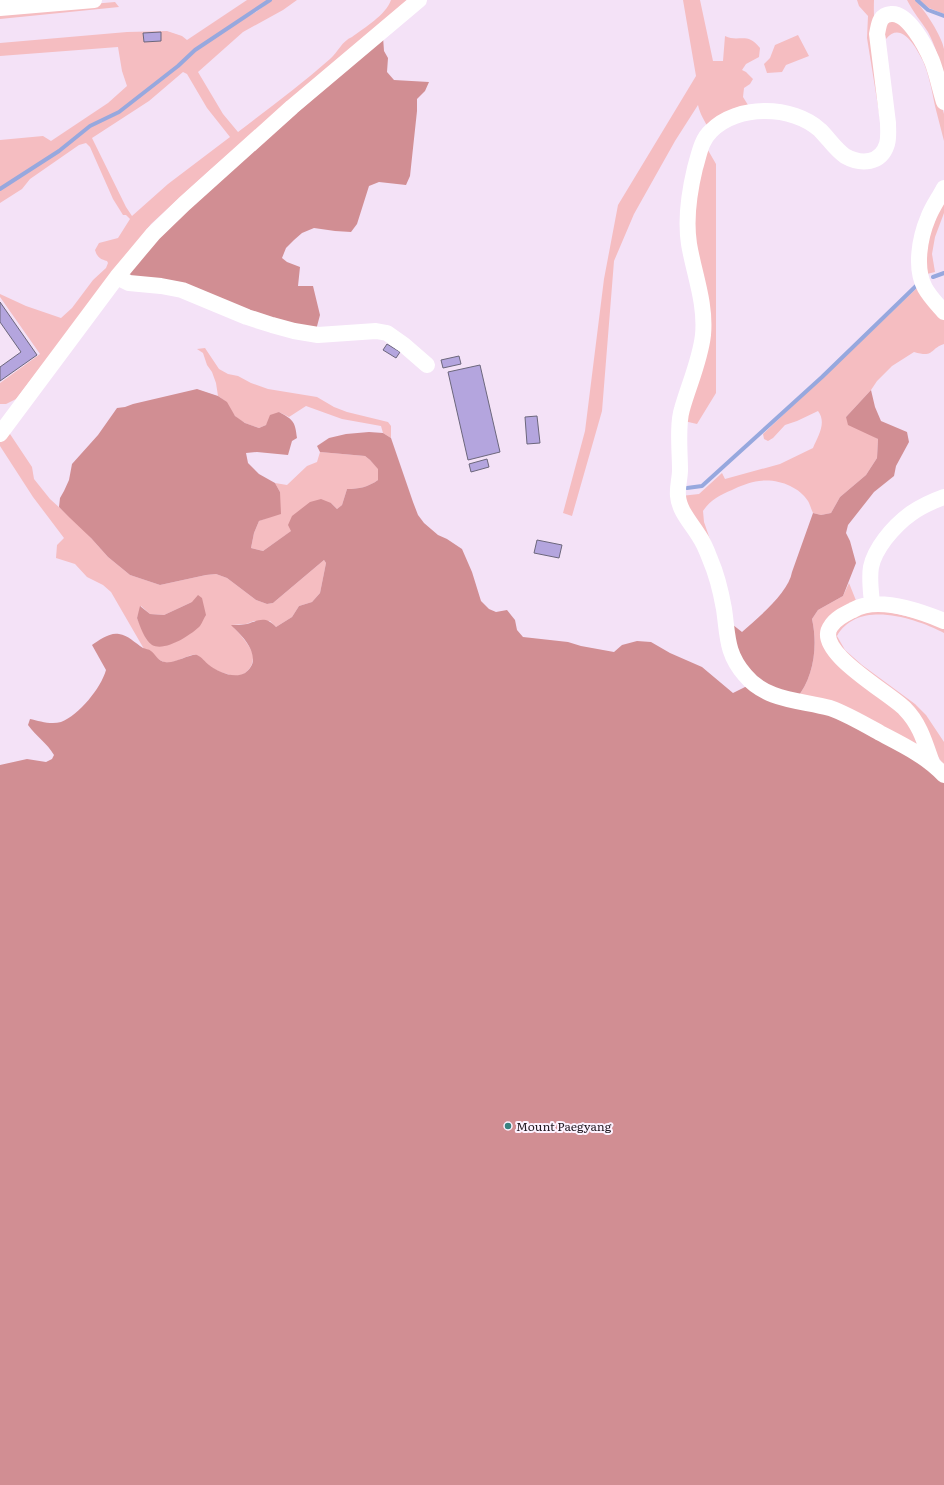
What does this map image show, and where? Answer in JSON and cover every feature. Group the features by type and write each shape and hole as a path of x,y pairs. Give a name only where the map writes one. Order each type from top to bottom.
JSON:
{"street":[{"path":"0,8 94,0"},
{"path":"0,434 117,277 152,234 292,107 419,0"},
{"path":"944,102 932,62 924,45 910,24 902,17 894,13 886,14 880,21 877,34 888,123 888,138 886,147 875,159 866,162 855,160 843,155 820,131 809,122 800,117 774,112 750,112 732,117 711,131 702,143 692,181 687,223 689,244 703,313 703,332 697,365 687,390 681,413 680,474 678,496 684,512 701,538 710,559 720,588 726,634 730,651 747,678 760,688 776,696 795,702 829,708 846,715 914,751 932,763 944,775"},
{"path":"944,188 928,217 922,237 919,264 924,286 944,312"},
{"path":"117,277 129,283 161,286 182,290 247,317 294,331 318,335 336,335 376,331 387,333 404,345 427,365"},
{"path":"872,604 870,583 871,566 879,548 900,521 914,510 944,497"},
{"path":"932,763 920,729 915,720 904,708 885,692 845,662 832,649 827,637 830,626 840,617 858,607 872,604 914,611 944,621"}],"shaded area":[{"path":"247,0 269,0 194,49 177,66 119,111 90,125 58,150 0,188 0,140 43,136 51,141 108,103 127,86 122,71 118,47 0,56 0,43 127,32 167,31 182,36 187,40"},
{"path":"272,0 297,0 283,10 243,32 198,72 223,114 238,132 319,69 333,56 345,41 380,16 391,0 408,0 211,169 151,224 16,399 6,404 0,404 0,383 40,354 0,297 0,294 26,306 61,318 72,308 93,280 106,268 108,263 107,261 99,257 95,250 99,243 118,238 130,219 126,215 123,215 113,199 90,147 86,143 79,145 30,179 22,189 0,203 0,190 59,152 91,127 120,113 196,51 236,23 256,12","holes":["183,72 187,74 207,108 230,137 168,184 132,216 126,207 92,138 149,101"]},
{"path":"683,0 700,0 713,61 723,61 725,36 730,38 751,40 760,48 759,57 746,64 742,70 753,79 750,84 744,88 743,97 748,105 777,107 805,115 822,126 832,138 843,147 854,154 863,157 878,150 883,137 867,38 868,16 859,6 857,0 874,0 876,44 885,118 884,144 881,150 872,157 860,158 853,156 842,150 824,131 802,116 792,112 759,108 733,113 709,129 698,105 675,141 634,214 614,261 602,411 572,516 563,513 585,431 604,279 618,205 696,76"},
{"path":"907,0 915,0 919,4 940,37 944,49 944,74 935,47 928,32"},
{"path":"919,0 944,0 944,14 929,8"},
{"path":"115,2 119,7 0,19 0,12"},
{"path":"887,17 907,26 935,83 944,114 944,141 929,77 923,61 912,43 902,34 897,32 886,39 882,22"},
{"path":"798,35 809,56 786,65 782,72 767,73 764,64 770,58 775,45"},
{"path":"383,37 384,51 388,58 387,72 394,80 429,82 425,91 417,99 410,176 406,185 379,182 369,186 357,224 351,232 314,228 302,233 286,248 282,258 287,262 300,267 298,286 313,286 320,315 316,330 126,278 159,234"},
{"path":"705,145 716,164 716,393 697,424 684,421 700,366 690,223"},
{"path":"944,197 944,213 935,237 932,254 935,272 927,274 926,242"},
{"path":"917,288 944,318 944,344 929,353 921,354 914,352 892,366 846,417 878,439 877,458 866,475 840,497 831,513 821,515 813,513 808,501 799,491 780,482 766,480 749,483 723,494 712,501 703,511 704,522 714,551 681,496 699,494 722,473 725,479 780,464 813,448 822,425 821,416 818,411 785,425 773,438 768,441 764,439 763,434"},
{"path":"205,348 219,369 228,374 238,376 251,383 268,389 317,397 334,407 347,412 388,422 391,426 391,438 383,433 381,426 342,419 306,406 289,417 279,412 266,425 259,428 245,423 234,415 226,402 218,396 216,383 212,372 207,365 203,353 197,349"},
{"path":"197,389 218,396 227,402 235,416 245,423 259,428 266,425 270,415 279,412 293,422 297,438 292,441 288,455 257,452 246,453 248,463 259,474 275,483 280,492 281,514 259,521 254,533 251,548 263,551 291,531 288,525 292,516 310,502 321,499 331,503 337,509 342,505 347,489 363,487 378,480 378,469 365,456 320,452 317,446 329,438 346,434 369,432 383,433 391,438 418,515 424,523 438,535 462,549 472,572 481,601 489,609 496,612 507,610 515,620 517,630 523,637 568,642 614,652 622,645 637,641 651,642 670,653 702,667 733,693 751,684 845,717 944,779 944,1485 0,1485 0,765 27,759 46,762 52,759 54,755 28,725 30,719 41,722 57,723 68,718 82,707 94,693 106,670 92,645 101,639 112,634 122,635 143,648 150,650 163,661 169,662 197,655 213,668 221,672 231,675 241,675 248,670 253,662 251,650 246,641 231,625 265,620 269,621 276,627 292,617 299,606 312,602 320,593 326,563 324,560 273,603 267,604 256,600 227,578 216,574 160,585 130,575 108,557 59,507 60,498 69,480 72,464 98,435 117,408"},
{"path":"871,390 875,407 881,421 907,432 909,442 896,466 894,476 874,492 848,525 846,533 850,541 856,563 843,596 818,610 812,619 815,640 811,672 802,691 796,699 777,693 741,664 728,621 742,632 772,604 790,580 813,513 821,515 831,513 840,497 866,475 877,458 878,439 848,425 846,417"},
{"path":"8,431 32,467 34,479 50,499 83,529 108,557 130,575 160,585 216,574 227,578 256,600 267,604 273,603 324,560 326,563 320,593 312,602 299,606 292,617 276,627 270,621 254,621 246,624 232,625 248,644 253,656 250,668 244,674 233,676 218,671 196,655 173,662 161,661 144,649 111,592 103,585 87,577 75,564 56,558 57,545 64,538 33,497 0,446 0,441","holes":["192,602 147,640 137,618 141,606 150,614 164,615"]},
{"path":"320,452 365,456 379,469 378,480 363,487 347,489 342,505 337,509 331,503 263,551 251,548 254,533 259,521 267,518 280,492 275,483 287,485 307,466 317,462"},
{"path":"849,583 857,603 823,637 902,711 921,749 796,699 802,691 811,672 815,640 812,619 818,610 843,596"},
{"path":"198,595 202,598 206,615 200,626 178,642 157,647 152,645 143,632 137,618 140,606 150,614 164,615 192,602"},
{"path":"872,608 944,625 944,633 932,627 903,618 888,615 872,615 858,618 846,625 837,636 845,650 862,665 915,704 926,715 944,742 944,766 929,742 836,647 833,629"}],"building":[{"path":"161,32 161,41 144,42 143,33"},
{"path":"0,302 37,355 0,381 0,367 21,352 0,322"},
{"path":"387,344 400,352 396,358 383,350"},
{"path":"459,356 461,364 443,368 441,360"},
{"path":"480,365 500,452 468,460 448,372"},
{"path":"537,416 540,443 527,444 525,417"},
{"path":"487,459 489,467 471,472 469,464"},
{"path":"537,540 562,545 559,558 534,553"}],"waterway":[{"path":"0,189 59,151 90,126 119,112 178,66 195,50 270,0"},
{"path":"917,0 928,10 944,16"},
{"path":"933,277 944,273"},
{"path":"687,488 702,486 822,377 917,285"}],"place":[{"name":"Mount Paegyang","path":"508,1126"}]}
